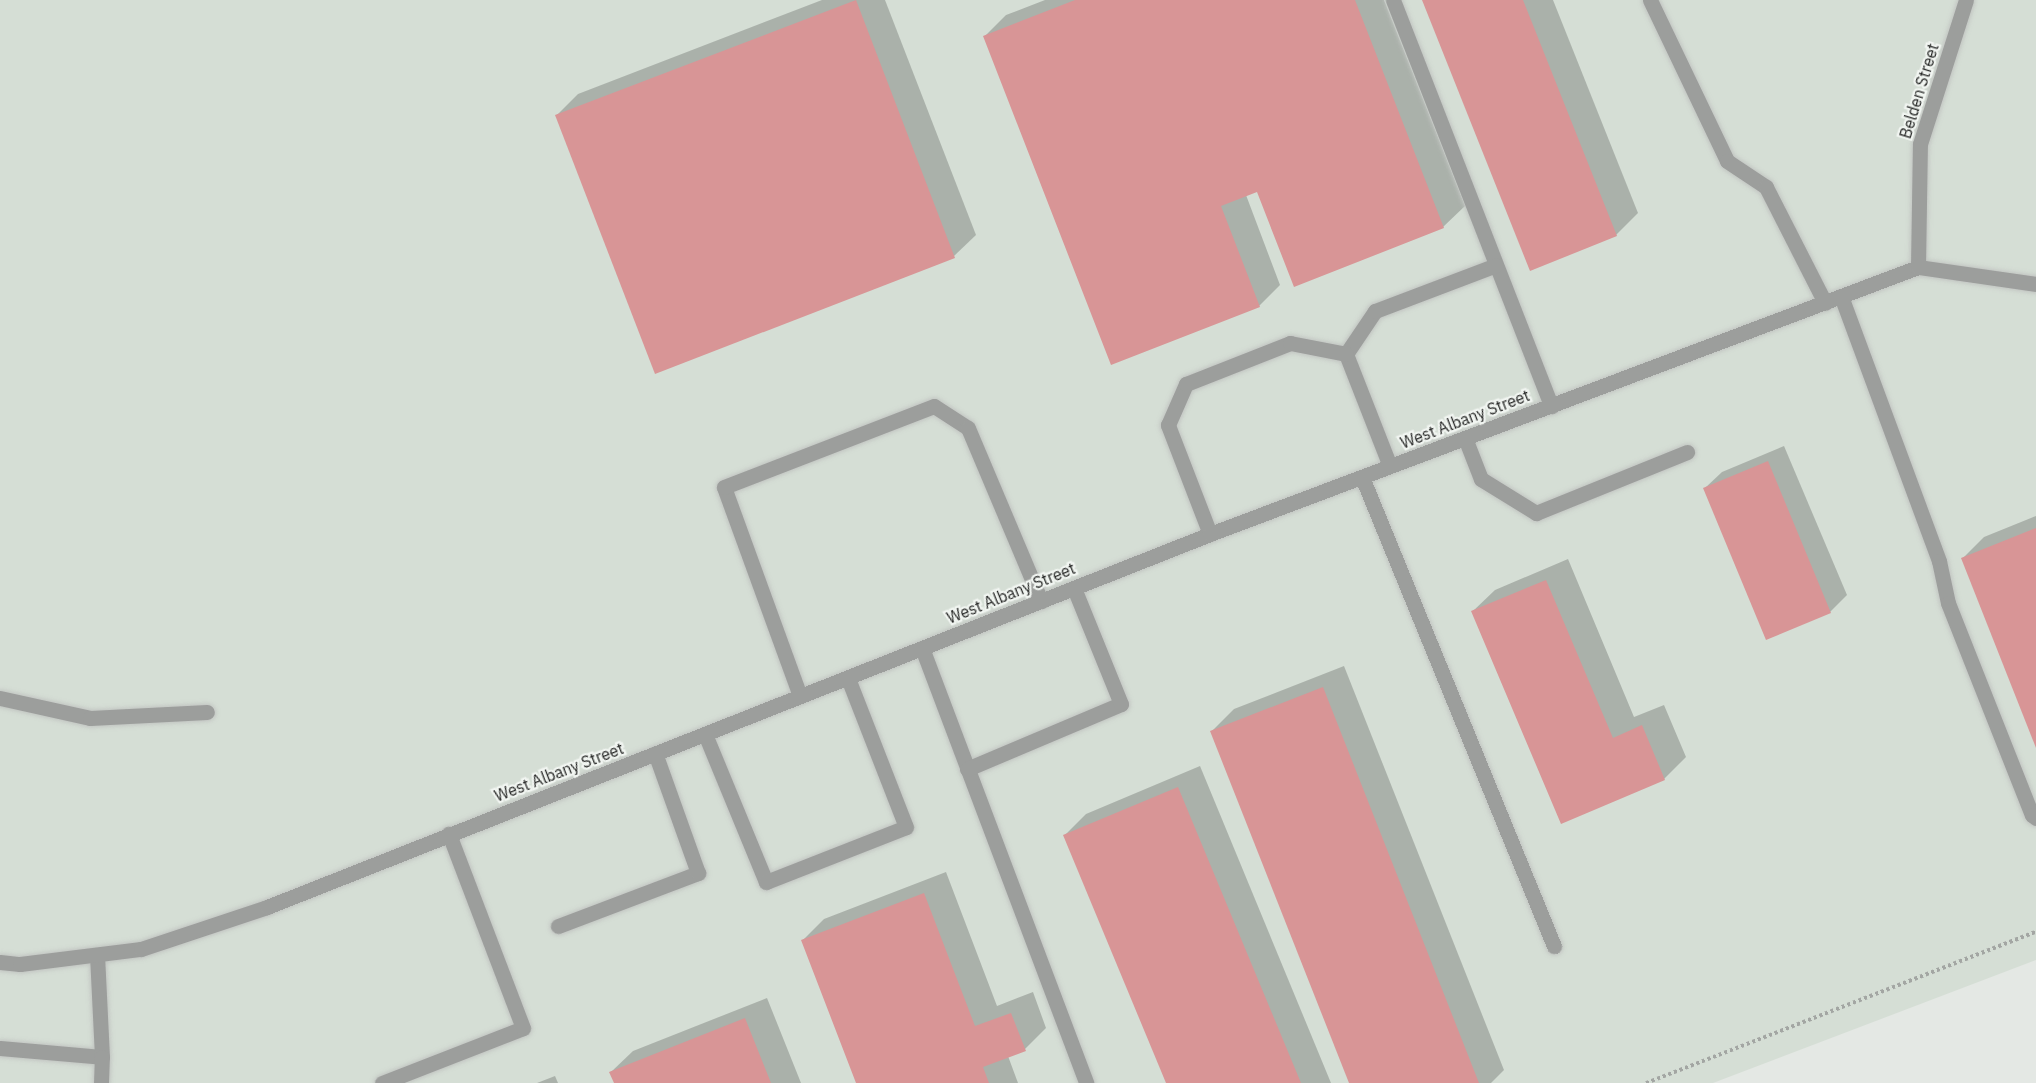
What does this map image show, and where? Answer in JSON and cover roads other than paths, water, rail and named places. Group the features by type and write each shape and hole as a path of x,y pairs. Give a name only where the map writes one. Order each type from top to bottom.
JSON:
{"street":[{"path":"1393,0 1551,405"},
{"path":"1650,0 1727,161 1766,187 1825,303"},
{"name":"Belden Street","path":"1918,267 1920,144 1966,0"},
{"path":"1346,354 1375,311 1496,265"},
{"name":"West Albany Street","path":"0,962 141,950 267,907 1210,534 1918,267 2036,284"},
{"path":"1841,296 1939,561 1948,603 2032,815 2036,818"},
{"path":"1210,534 1168,425 1186,384 1290,343 1346,354"},
{"path":"1346,354 1390,466"},
{"path":"800,696 724,487 934,406 968,428 1041,601"},
{"path":"1465,438 1481,478 1536,513 1687,452"},
{"path":"1362,477 1554,946"},
{"path":"968,769 1121,704 1074,588"},
{"path":"921,648 1086,1083"},
{"path":"705,734 766,882 906,826 848,678"},
{"path":"0,698 90,718 207,712"},
{"path":"558,926 698,873 655,753"},
{"path":"382,1083 523,1028 449,834"},
{"path":"97,955 102,1057 101,1083"},
{"path":"0,1048 102,1057"}]}
